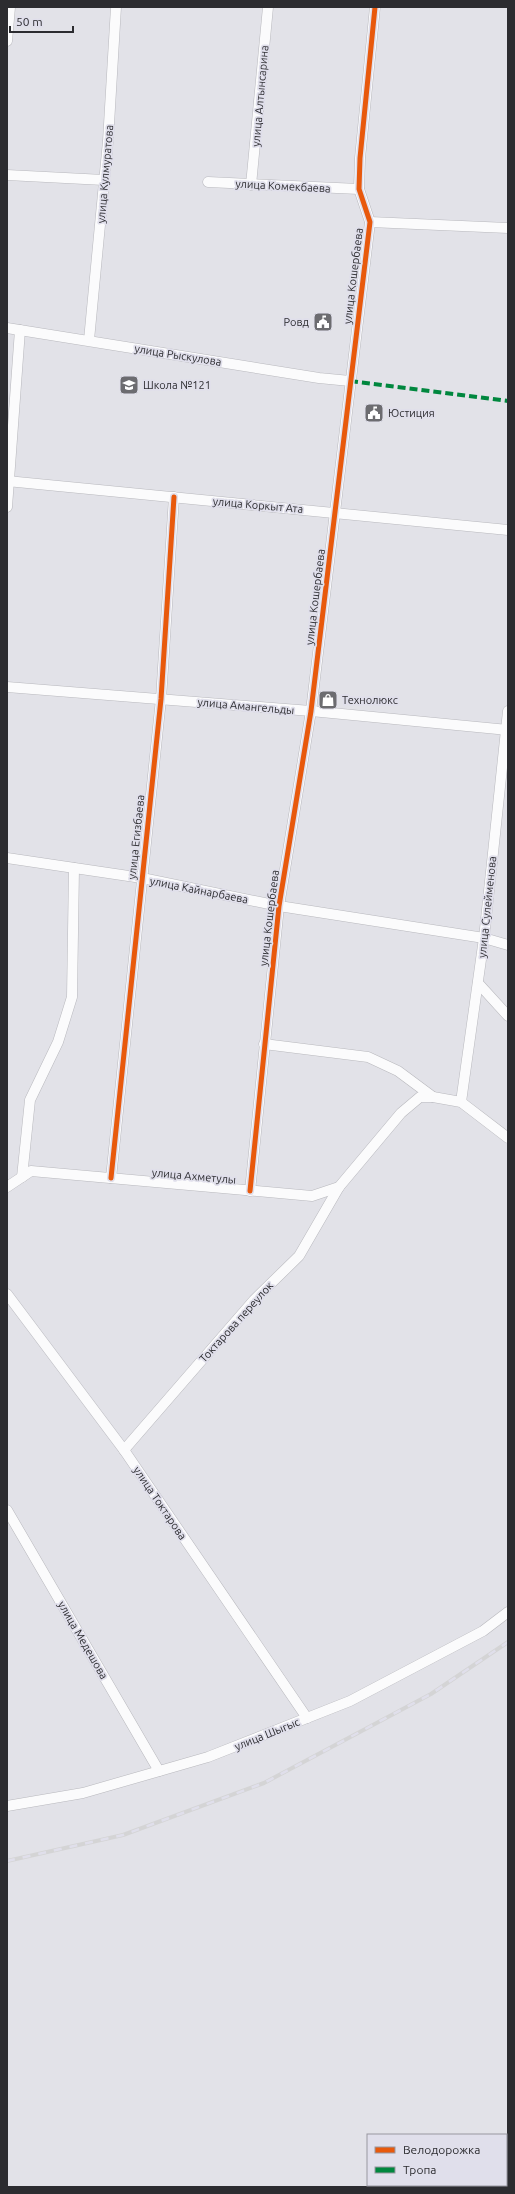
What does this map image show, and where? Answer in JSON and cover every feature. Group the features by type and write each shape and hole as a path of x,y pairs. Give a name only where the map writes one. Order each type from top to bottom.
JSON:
{"street":[{"path":"7,41 10,7"},
{"name":"улица Кулмуратова","path":"89,340 104,180 116,7"},
{"name":"улица Алтынсарина","path":"251,185 268,7"},
{"name":"улица Кошербаева","path":"250,1191 279,906 311,711 370,222 359,189 360,158 375,7"},
{"path":"7,175 104,180"},
{"name":"улица Комекбаева","path":"208,182 359,189"},
{"path":"370,222 508,228"},
{"name":"улица Рыскулова","path":"7,328 319,378 350,381"},
{"path":"7,508 20,330"},
{"name":"улица Коркыт Ата","path":"8,481 508,530"},
{"name":"улица Егизбаева","path":"111,1178 160,699 174,497"},
{"name":"улица Амангельды","path":"7,687 311,711 507,730"},
{"name":"улица Сулейменова","path":"461,1102 484,938 508,711"},
{"name":"улица Кайнарбаева","path":"7,858 142,878 279,906 484,938 508,945"},
{"path":"22,1177 30,1100 58,1042 72,997 74,868"},
{"path":"478,983 508,1016"},
{"path":"264,1044 368,1057 398,1072 433,1097"},
{"path":"339,1188 401,1113 420,1097 433,1097 461,1102 508,1138"},
{"name":"улица Ахметулы","path":"7,1187 31,1171 312,1196 339,1188"},
{"name":"Токтарова переулок","path":"124,1450 254,1300 299,1256 339,1188"},
{"name":"улица Токтарова","path":"7,1295 124,1450 307,1718"},
{"name":"улица Медешова","path":"7,1510 159,1771"},
{"name":"улица Шыгыс","path":"7,1806 83,1793 208,1757 350,1701 482,1631 508,1612"}],"railway":[{"path":"7,1861 123,1835 264,1783 431,1694 508,1642"}],"marked path":[{"path":"350,381 508,401"}],"cycle path":[{"path":"250,1191 279,906 311,711 370,222 359,189 360,158 375,7"},
{"path":"111,1178 161,699 174,497"}],"place":[{"name":"Ровд","path":"323,322"},
{"name":"Школа №121","path":"129,385"},
{"name":"Юстиция","path":"374,413"},
{"name":"Технолюкс","path":"328,700"}]}
